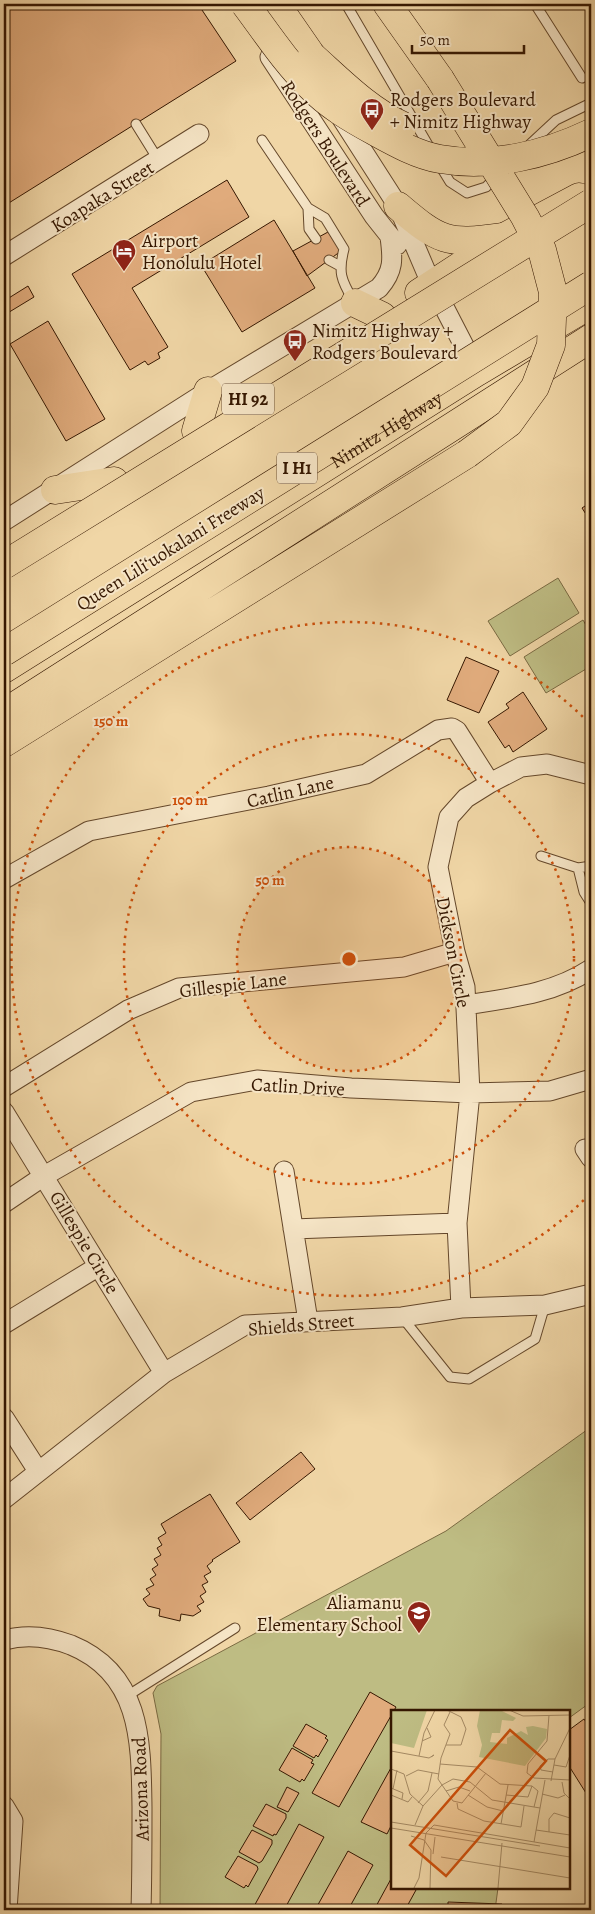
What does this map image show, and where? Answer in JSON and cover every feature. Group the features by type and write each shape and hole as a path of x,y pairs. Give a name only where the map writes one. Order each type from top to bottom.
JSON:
{"main road":[{"path":"245,4 312,88 355,121 402,146 438,159 470,161 502,159 548,151 591,133"},
{"path":"276,4 312,56 354,95 385,118 428,138 502,159"},
{"path":"289,4 312,56"},
{"path":"4,743 467,454 509,423 535,387 551,345 553,292 548,265 525,216 440,79 387,4"},
{"path":"403,4 440,79"},
{"name":"HI 92","path":"4,550 382,316 430,280 591,190"},
{"path":"4,565 591,203"},
{"path":"398,206 425,229 440,237 474,240 506,236"},
{"name":"Queen Liliʻuokalani Freeway","path":"4,652 591,285"},
{"path":"355,303 382,316"},
{"name":"Nimitz Highway","path":"4,669 478,372 591,304"},
{"path":"4,713 591,338"},
{"path":"196,431 208,391"},
{"path":"55,490 114,481"}],"street":[{"name":"Rodgers Boulevard","path":"234,4 390,237 430,280"},
{"name":"Rodgers Boulevard","path":"268,4 398,206 430,280 478,372"},
{"name":"Koapaka Street","path":"4,256 159,161 199,134"},
{"path":"4,521 208,391 379,288 390,276 392,254 390,237"},
{"name":"Catlin Lane","path":"4,879 89,831 269,796 366,774 438,730 452,728 458,731 490,783"},
{"name":"Dickson Circle","path":"461,1308 457,1223 470,1092 465,987 455,952 438,867 449,817 466,798 521,767 547,764 591,775"},
{"name":"Gillespie Lane","path":"4,1087 128,1010 179,988 404,967 455,952"},
{"path":"466,1005 523,996 563,985 591,969"},
{"name":"Catlin Drive","path":"4,1203 44,1176 191,1092 257,1080 351,1088 470,1092 550,1091 591,1079"},
{"name":"Gillespie Circle","path":"4,1112 164,1373"},
{"path":"284,1171 308,1321"},
{"path":"293,1229 457,1223"},
{"path":"4,1324 99,1266"},
{"name":"Shields Street","path":"4,1498 164,1373 245,1325 402,1316 461,1308 545,1305 591,1294"},
{"path":"4,1418 38,1472"},
{"name":"Arizona Road","path":"4,1640 26,1636 45,1638 79,1648 109,1670 126,1696 135,1718 141,1756 141,1910"},
{"path":"4,1806 13,1820 6,1910"}],"lane":[{"path":"346,4 450,182 467,193 486,187 556,120 591,103"},
{"path":"535,4 582,78"},
{"path":"136,124 159,161"},
{"path":"262,140 308,208 325,218 344,249 340,266 343,283 355,303"},
{"path":"308,208 309,229 316,239"},
{"path":"329,260 340,266"},
{"path":"541,856 578,868 591,866"},
{"path":"578,868 584,892 591,903"},
{"path":"402,1316 450,1377 469,1379 535,1339 545,1305"},
{"path":"126,1696 235,1628"}],"shaded area":[{"path":"558,578 579,613 510,656 488,621"},
{"path":"583,620 591,634 591,666 546,693 524,657"},
{"name":"Aliamanu Elementary School","path":"591,1427 591,1702 570,1717 570,1710 391,1710 391,1889 498,1889 495,1910 160,1910 161,1734 153,1693 157,1686 446,1531"}],"building":[{"path":"4,4 198,4 236,61 4,206"},
{"path":"591,11 591,23 586,14"},
{"path":"227,180 249,217 132,288 168,347 158,353 160,358 148,365 145,361 130,370 72,274"},
{"path":"274,220 315,288 242,332 201,265"},
{"path":"328,232 341,251 307,276 293,251"},
{"path":"28,286 34,297 6,314 4,301"},
{"path":"48,321 105,419 66,441 10,344"},
{"path":"591,502 591,522 582,508"},
{"path":"466,657 499,671 479,713 447,700"},
{"path":"523,692 547,729 513,752 509,745 505,748 488,722 509,708 506,704"},
{"path":"301,1452 315,1469 250,1520 236,1503"},
{"path":"210,1494 240,1542 212,1560 207,1566 211,1572 204,1576 208,1582 202,1585 206,1592 200,1596 204,1602 197,1606 201,1611 193,1616 181,1614 180,1621 159,1616 160,1609 148,1606 143,1599 150,1594 146,1589 154,1585 150,1579 156,1575 152,1569 158,1565 154,1559 161,1555 157,1548 162,1545 158,1538 166,1533 161,1524"},
{"path":"370,1692 396,1707 394,1710 391,1710 391,1716 339,1807 312,1793"},
{"path":"584,1719 591,1730 591,1801 570,1768 570,1729"},
{"path":"306,1724 327,1736 325,1738 328,1740 318,1757 316,1755 314,1758 293,1746"},
{"path":"292,1748 313,1760 311,1763 314,1764 304,1781 302,1779 300,1782 279,1770"},
{"path":"391,1768 391,1826 387,1834 361,1822"},
{"path":"287,1787 299,1793 288,1812 277,1807"},
{"path":"266,1804 286,1814 286,1818 276,1835 274,1834 273,1836 253,1826"},
{"path":"299,1824 324,1837 284,1910 252,1910"},
{"path":"252,1830 272,1840 272,1844 259,1863 239,1852"},
{"path":"348,1851 373,1865 348,1910 315,1910"},
{"path":"238,1856 257,1866 258,1869 248,1887 246,1885 244,1888 225,1877"},
{"path":"391,1879 391,1889 416,1890 405,1910 374,1910"},
{"path":"448,1902 502,1904 502,1910 448,1910"}],"place":[{"name":"Rodgers Boulevard + Nimitz Highway","path":"372,131"},
{"name":"Airport Honolulu Hotel","path":"124,272"},
{"name":"Nimitz Highway + Rodgers Boulevard","path":"295,362"},
{"name":"Aliamanu Elementary School","path":"419,1634"}]}
